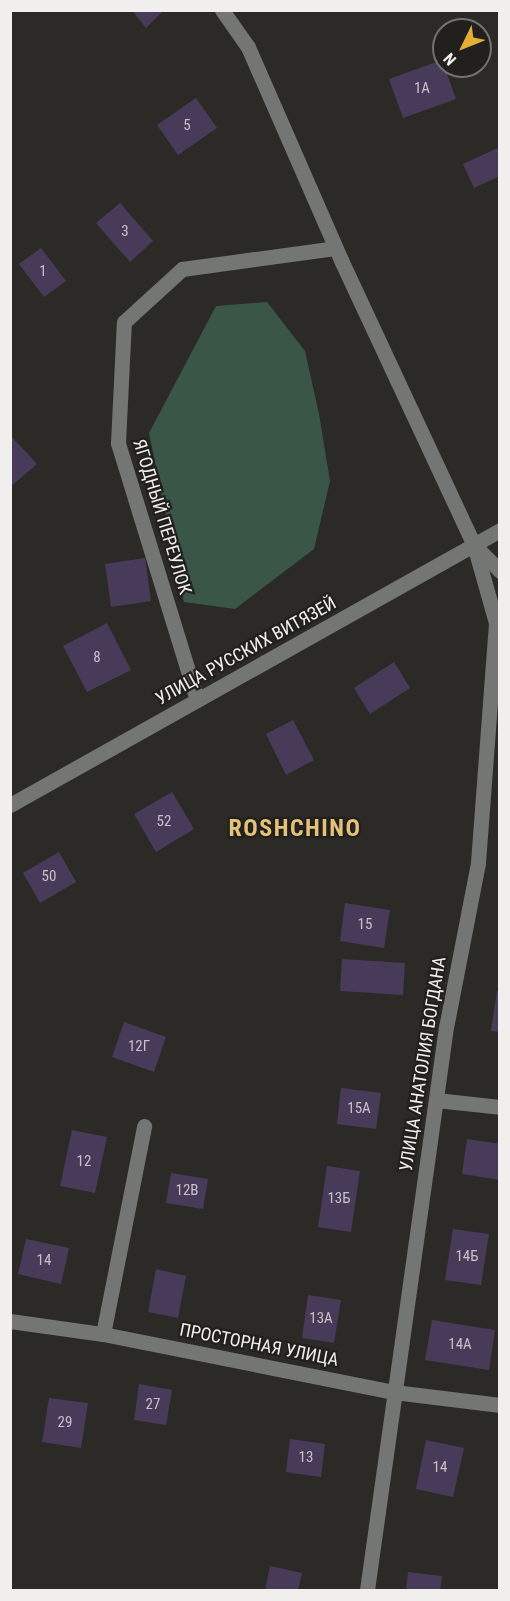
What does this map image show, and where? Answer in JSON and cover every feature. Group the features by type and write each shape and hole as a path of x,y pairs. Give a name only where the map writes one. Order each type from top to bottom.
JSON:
{"street":[{"path":"222,10 248,47 335,248 474,545 500,571"},
{"name":"ЯГОДНЫЙ ПЕРЕУЛОК","path":"197,700 118,442 124,322 182,269 335,248"},
{"name":"УЛИЦА РУССКИХ ВИТЯЗЕЙ","path":"10,805 500,530"},
{"name":"УЛИЦА АНАТОЛИЯ БОГДАНА","path":"368,1590 436,1100 478,863 496,623 474,545"},
{"path":"436,1100 500,1107"},
{"path":"103,1334 144,1126"},
{"name":"ПРОСТОРНАЯ УЛИЦА","path":"10,1321 103,1334 394,1392 500,1405"}],"green space":[{"path":"267,302 305,351 319,414 330,481 314,549 235,609 184,602 149,433 216,306"}],"building":[{"path":"132,10 164,10 146,28"},
{"path":"432,64 432,78 448,78 456,99 403,118 389,79"},
{"path":"196,98 217,128 178,155 157,125"},
{"path":"500,147 500,176 474,188 463,164"},
{"path":"120,203 153,241 130,262 96,223"},
{"path":"41,248 66,281 44,297 19,264"},
{"path":"10,435 37,464 10,487"},
{"path":"145,558 151,601 111,607 105,564"},
{"path":"107,623 131,670 87,692 63,646"},
{"path":"394,662 410,688 370,714 354,688"},
{"path":"293,720 314,760 286,775 266,734"},
{"path":"172,792 194,829 156,852 134,814"},
{"path":"59,852 76,882 40,903 23,873"},
{"path":"345,903 390,910 384,948 340,941"},
{"path":"342,959 405,963 403,995 340,991"},
{"path":"497,991 500,991 500,1032 491,1031"},
{"path":"124,1022 166,1037 154,1072 112,1057"},
{"path":"341,1088 381,1093 376,1129 337,1124"},
{"path":"72,1130 107,1137 95,1193 60,1186"},
{"path":"467,1139 500,1144 500,1180 462,1174"},
{"path":"327,1166 360,1171 351,1232 318,1227"},
{"path":"171,1173 208,1179 203,1209 166,1203"},
{"path":"453,1229 489,1234 481,1285 445,1280"},
{"path":"26,1239 69,1248 61,1284 18,1274"},
{"path":"156,1269 186,1276 178,1318 148,1312"},
{"path":"308,1295 341,1300 334,1343 302,1338"},
{"path":"432,1320 495,1330 489,1370 425,1360"},
{"path":"139,1384 172,1390 166,1425 134,1420"},
{"path":"49,1398 88,1403 81,1448 42,1442"},
{"path":"290,1439 325,1444 321,1477 286,1472"},
{"path":"426,1440 464,1448 453,1497 416,1489"},
{"path":"270,1566 302,1573 298,1590 265,1590"},
{"path":"408,1572 442,1576 440,1590 406,1590"}],"district":[{"name":"ROSHCHINO","path":"295,829"}]}
